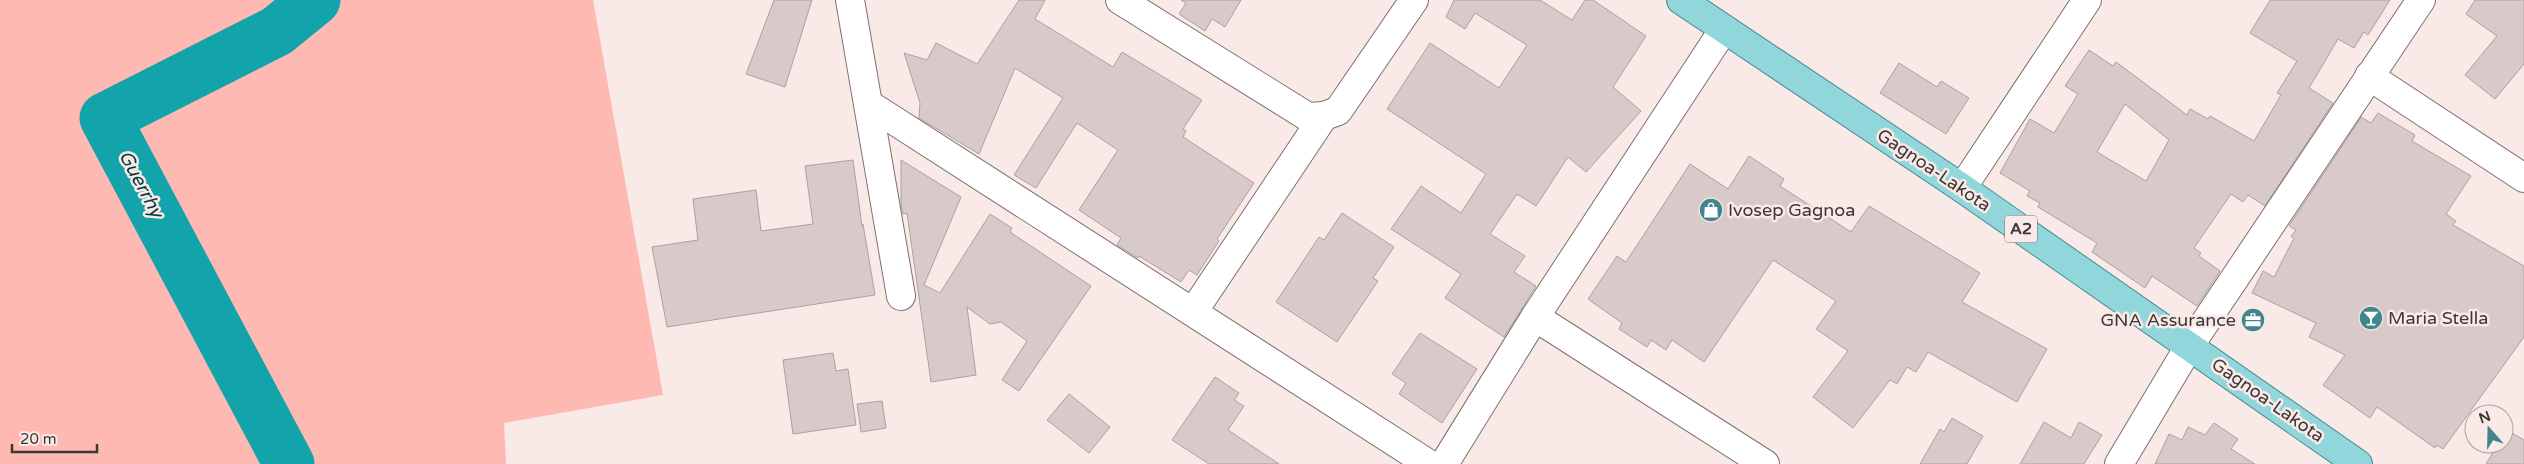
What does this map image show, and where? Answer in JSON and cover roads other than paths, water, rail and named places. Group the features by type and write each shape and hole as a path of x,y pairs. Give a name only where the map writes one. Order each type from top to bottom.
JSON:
{"main road":[{"name":"Gagnoa-Lakota","path":"1694,4 1724,29 1962,188 2190,345 2358,464"}],"street":[{"path":"850,0 870,105 902,296"},
{"path":"1120,0 1308,117 1324,116 1338,111 1414,0"},
{"path":"1962,188 2087,0"},
{"path":"2119,464 2190,345 2421,0"},
{"path":"1444,464 1535,317 1724,29"},
{"path":"2369,76 2524,178"},
{"path":"870,105 1429,464"},
{"path":"1193,312 1324,116"},
{"path":"1535,317 1765,464"}],"waterway":[{"name":"Guerrhy","path":"289,464 105,118 277,31 315,0"}],"place":[{"name":"Ivosep Gagnoa","path":"1711,210"},
{"name":"Maria Stella","path":"2371,318"},
{"name":"GNA Assurance","path":"2253,320"}]}
